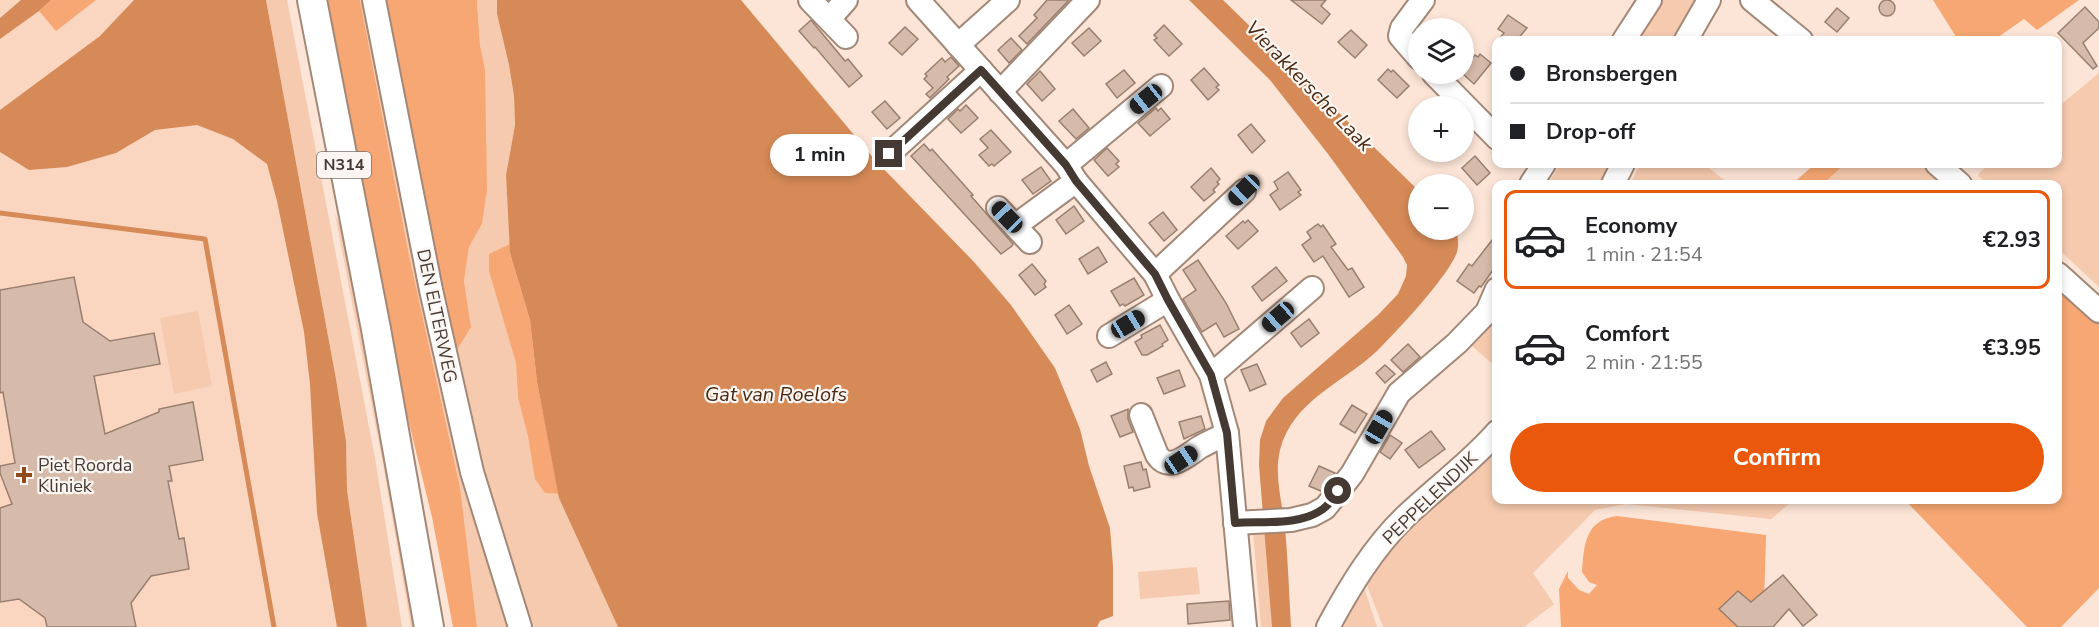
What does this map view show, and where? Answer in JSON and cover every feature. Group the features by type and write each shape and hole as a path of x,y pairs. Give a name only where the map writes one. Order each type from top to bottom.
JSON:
{"main road":[{"name":"N314","path":"312,0 376,329 429,627"},
{"name":"N314","path":"376,329 420,495 447,627"}],"street":[{"name":"DEN ELTERWEG","path":"374,0 431,290 472,472 520,627"},
{"path":"810,0 846,37"},
{"path":"830,18 846,0"},
{"path":"918,0 1071,173 1155,274 1211,375 1227,433 1245,627"},
{"path":"958,45 1008,0"},
{"path":"1000,92 1088,0"},
{"path":"1410,18 1423,0"},
{"path":"1627,36 1650,0"},
{"path":"1688,36 1709,0"},
{"path":"1752,0 1797,36"},
{"path":"1408,20 1400,36 1408,45"},
{"path":"889,154 981,70"},
{"path":"1444,84 1492,133"},
{"path":"998,208 1023,234 1071,173 1161,86"},
{"path":"1942,168 1955,180"},
{"path":"1155,274 1244,190"},
{"path":"2062,278 2099,311"},
{"path":"1211,375 1312,288"},
{"path":"1109,336 1168,300"},
{"path":"1235,523 1291,520 1312,515 1325,508 1352,474 1400,393 1458,343 1487,312 1492,300"},
{"path":"1141,415 1157,455 1160,460 1167,463 1181,460 1227,433"},
{"name":"PEPPELENDIJK","path":"1328,627 1387,536 1492,438"}],"shaded area":[{"path":"0,0 251,0 353,627 0,627"},
{"path":"51,0 96,0 56,31 39,11"},
{"path":"266,0 287,0 375,458 402,627 367,627 347,489 346,441"},
{"path":"324,0 360,0 409,255 460,487 477,627 453,627 432,517 390,345"},
{"path":"360,0 366,0 513,627 477,627 460,487 409,255"},
{"path":"384,0 477,0 480,45 485,69 487,190 482,224 469,247 464,281 471,327 454,355"},
{"path":"477,0 497,0 497,14 514,96 515,125 506,175 510,244 490,254 516,363 518,398 545,493 559,494 618,627 526,627 500,527 460,393 454,355 471,327 464,281 469,247 482,224 485,69 480,45"},
{"path":"1662,0 1702,0 1682,36 1640,36"},
{"path":"1933,0 2079,0 2037,30 2024,19 2000,36 1956,36"},
{"path":"2099,73 2099,287 2062,253 2062,180 1983,180 1978,176 1985,168 2062,168 2062,104"},
{"path":"1558,168 1617,168 1611,180 1550,180"},
{"path":"1638,168 1709,168 1724,180 1632,180"},
{"path":"1810,168 1841,168 1827,180 1797,180"},
{"path":"1841,168 1927,168 1941,180 1827,180"},
{"path":"335,214 347,241 420,627 411,627 383,464"},
{"path":"510,244 510,253 530,320 537,382 559,494 545,493 535,479 528,436 518,398 516,363 489,271 489,254"},
{"path":"2062,289 2099,323 2099,588 2061,627 2027,627 1909,504 2062,504"},
{"path":"198,311 212,386 174,394 160,318"},
{"path":"1492,325 1492,364 1472,346"},
{"path":"1492,447 1492,504 1626,504 1595,510 1533,573 1554,604 1524,627 1383,627 1364,578 1392,536"},
{"path":"1626,504 1789,504 1771,519"},
{"path":"1617,516 1766,535 1764,605 1749,627 1561,627 1559,589 1568,571 1568,578 1579,590 1589,594 1597,585 1589,582 1582,572 1588,535 1598,523 1606,518"},
{"path":"1266,530 1272,627 1261,627 1253,531"},
{"path":"1197,567 1200,594 1140,599 1138,572"},
{"path":"1362,581 1377,627 1333,627"}],"water":[{"path":"21,0 51,0 0,39 0,18"},
{"path":"134,0 266,0 346,441 347,490 367,627 337,627 317,513 310,384 304,332 277,201 267,164 233,139 197,125 155,130 116,153 67,167 29,170 0,152 0,110 100,36"},
{"name":"Gat van Roelofs","path":"497,0 741,0 875,160 974,262 1011,305 1055,368 1080,429 1089,466 1110,528 1113,616 1100,621 1097,627 618,627 559,498 537,382 530,320 510,253 506,175 515,125 514,96 497,14"},
{"name":"Vierakkersche Laak","path":"1189,0 1223,0 1408,180 1408,240 1458,240 1458,244 1458,250 1444,275 1396,331 1364,362 1307,405 1287,433 1280,450 1278,469 1286,539 1291,627 1272,627 1259,465 1260,440 1266,421 1283,398 1378,315 1398,294 1406,276 1407,265 1328,154 1270,80"}],"building":[{"path":"1047,0 1069,0 1027,44 1019,36 1037,18 1034,15"},
{"path":"1291,0 1326,0 1321,6 1330,14 1322,24"},
{"path":"1887,0 1895,8 1887,16 1879,8"},
{"path":"2085,7 2099,22 2099,28 2083,43 2097,66 2093,69 2058,33"},
{"path":"1837,8 1849,18 1837,32 1825,22"},
{"path":"1508,15 1527,28 1520,36 1501,36 1504,33 1498,29"},
{"path":"811,20 845,61 848,59 862,76 849,87 799,31"},
{"path":"1164,25 1182,44 1169,56 1154,40 1157,38 1154,35"},
{"path":"905,27 918,39 902,55 889,43"},
{"path":"1089,28 1101,41 1084,56 1072,43"},
{"path":"1351,30 1367,45 1355,58 1338,42"},
{"path":"1011,38 1022,50 1009,63 998,50"},
{"path":"1480,54 1491,63 1474,84 1474,56 1478,57"},
{"path":"951,57 959,66 930,98 926,94 933,88 924,79 927,76 925,74 942,58 945,62"},
{"path":"1204,68 1219,85 1216,87 1219,90 1208,100 1191,80"},
{"path":"1388,69 1391,72 1393,70 1409,86 1397,98 1378,80"},
{"path":"1124,70 1135,83 1117,98 1106,84"},
{"path":"1040,71 1055,89 1042,101 1027,84"},
{"path":"885,101 900,118 887,129 872,112"},
{"path":"966,105 978,118 961,133 948,119"},
{"path":"1156,108 1158,111 1161,108 1170,119 1150,136 1138,123"},
{"path":"1073,109 1089,128 1076,139 1059,121"},
{"path":"1251,124 1265,141 1252,153 1238,135"},
{"path":"991,130 1011,152 994,166 992,164 989,166 979,155 988,148 980,139"},
{"path":"924,144 930,151 932,149 973,195 971,196 1013,244 1012,246 1001,254 911,156"},
{"path":"1107,148 1119,161 1116,164 1119,167 1108,176 1094,160"},
{"path":"1474,157 1490,173 1477,185 1474,182 1474,174 1467,174 1462,168 1468,162 1474,162"},
{"path":"1041,167 1051,181 1033,194 1022,180"},
{"path":"1211,168 1220,179 1217,182 1219,184 1213,190 1215,192 1204,201 1191,187"},
{"path":"1288,172 1301,190 1298,192 1301,195 1280,210 1270,195 1278,189 1274,182"},
{"path":"1074,206 1084,221 1066,234 1056,220"},
{"path":"1163,212 1177,230 1164,241 1149,223"},
{"path":"1248,220 1258,231 1238,249 1226,236 1243,221 1245,223"},
{"path":"1318,224 1321,227 1323,225 1336,244 1331,247 1348,270 1352,268 1364,287 1349,297 1323,256 1314,262 1302,245 1311,238 1307,232"},
{"path":"1492,240 1492,271 1474,293 1457,281 1469,264 1472,266"},
{"path":"1098,247 1107,262 1088,274 1079,259"},
{"path":"1198,260 1226,303 1239,329 1224,337 1216,323 1202,332 1183,299 1196,290 1183,270"},
{"path":"1032,264 1046,281 1044,284 1046,287 1035,295 1019,275"},
{"path":"1276,267 1287,281 1262,301 1252,287"},
{"path":"74,277 83,322 110,341 154,333 160,364 94,376 105,434 159,412 159,409 193,402 203,460 169,466 172,481 168,481 179,539 184,538 189,569 151,576 131,603 136,627 47,627 45,618 19,599 0,602 0,508 12,504 0,473 0,466 15,463 3,392 0,393 0,290"},
{"path":"1134,278 1144,295 1125,306 1123,304 1120,306 1111,291"},
{"path":"1069,305 1082,324 1067,334 1055,315"},
{"path":"1309,319 1319,333 1301,347 1291,333"},
{"path":"1160,325 1168,340 1162,344 1163,346 1147,355 1142,355 1135,342 1142,338 1141,335"},
{"path":"1408,344 1420,357 1403,372 1391,360"},
{"path":"1106,362 1112,374 1097,382 1091,370"},
{"path":"1257,364 1266,384 1250,391 1241,370"},
{"path":"1385,365 1395,374 1385,383 1376,373"},
{"path":"1179,370 1185,386 1164,394 1157,378"},
{"path":"1352,405 1367,414 1355,433 1340,424"},
{"path":"1128,409 1128,419 1133,432 1120,437 1111,416"},
{"path":"1201,416 1205,429 1184,439 1179,422"},
{"path":"1431,431 1445,449 1419,468 1405,450"},
{"path":"1390,435 1402,443 1390,459 1380,452"},
{"path":"1141,462 1143,470 1146,469 1150,487 1134,491 1133,487 1129,488 1124,466"},
{"path":"1319,466 1335,473 1321,491 1309,486"},
{"path":"1783,575 1817,615 1803,626 1789,609 1773,627 1738,627 1719,609 1738,591 1751,602"},
{"path":"1229,601 1230,620 1188,624 1187,604"}],"waterway":[{"path":"0,213 205,239 274,627"}],"place":[{"name":"Piet Roorda Kliniek","path":"24,475"}],"route":[{"path":"889,154 981,70 1066,165 1076,181 1155,274 1211,375 1227,433 1235,523 1291,520 1312,515 1325,508 1338,491"}]}
